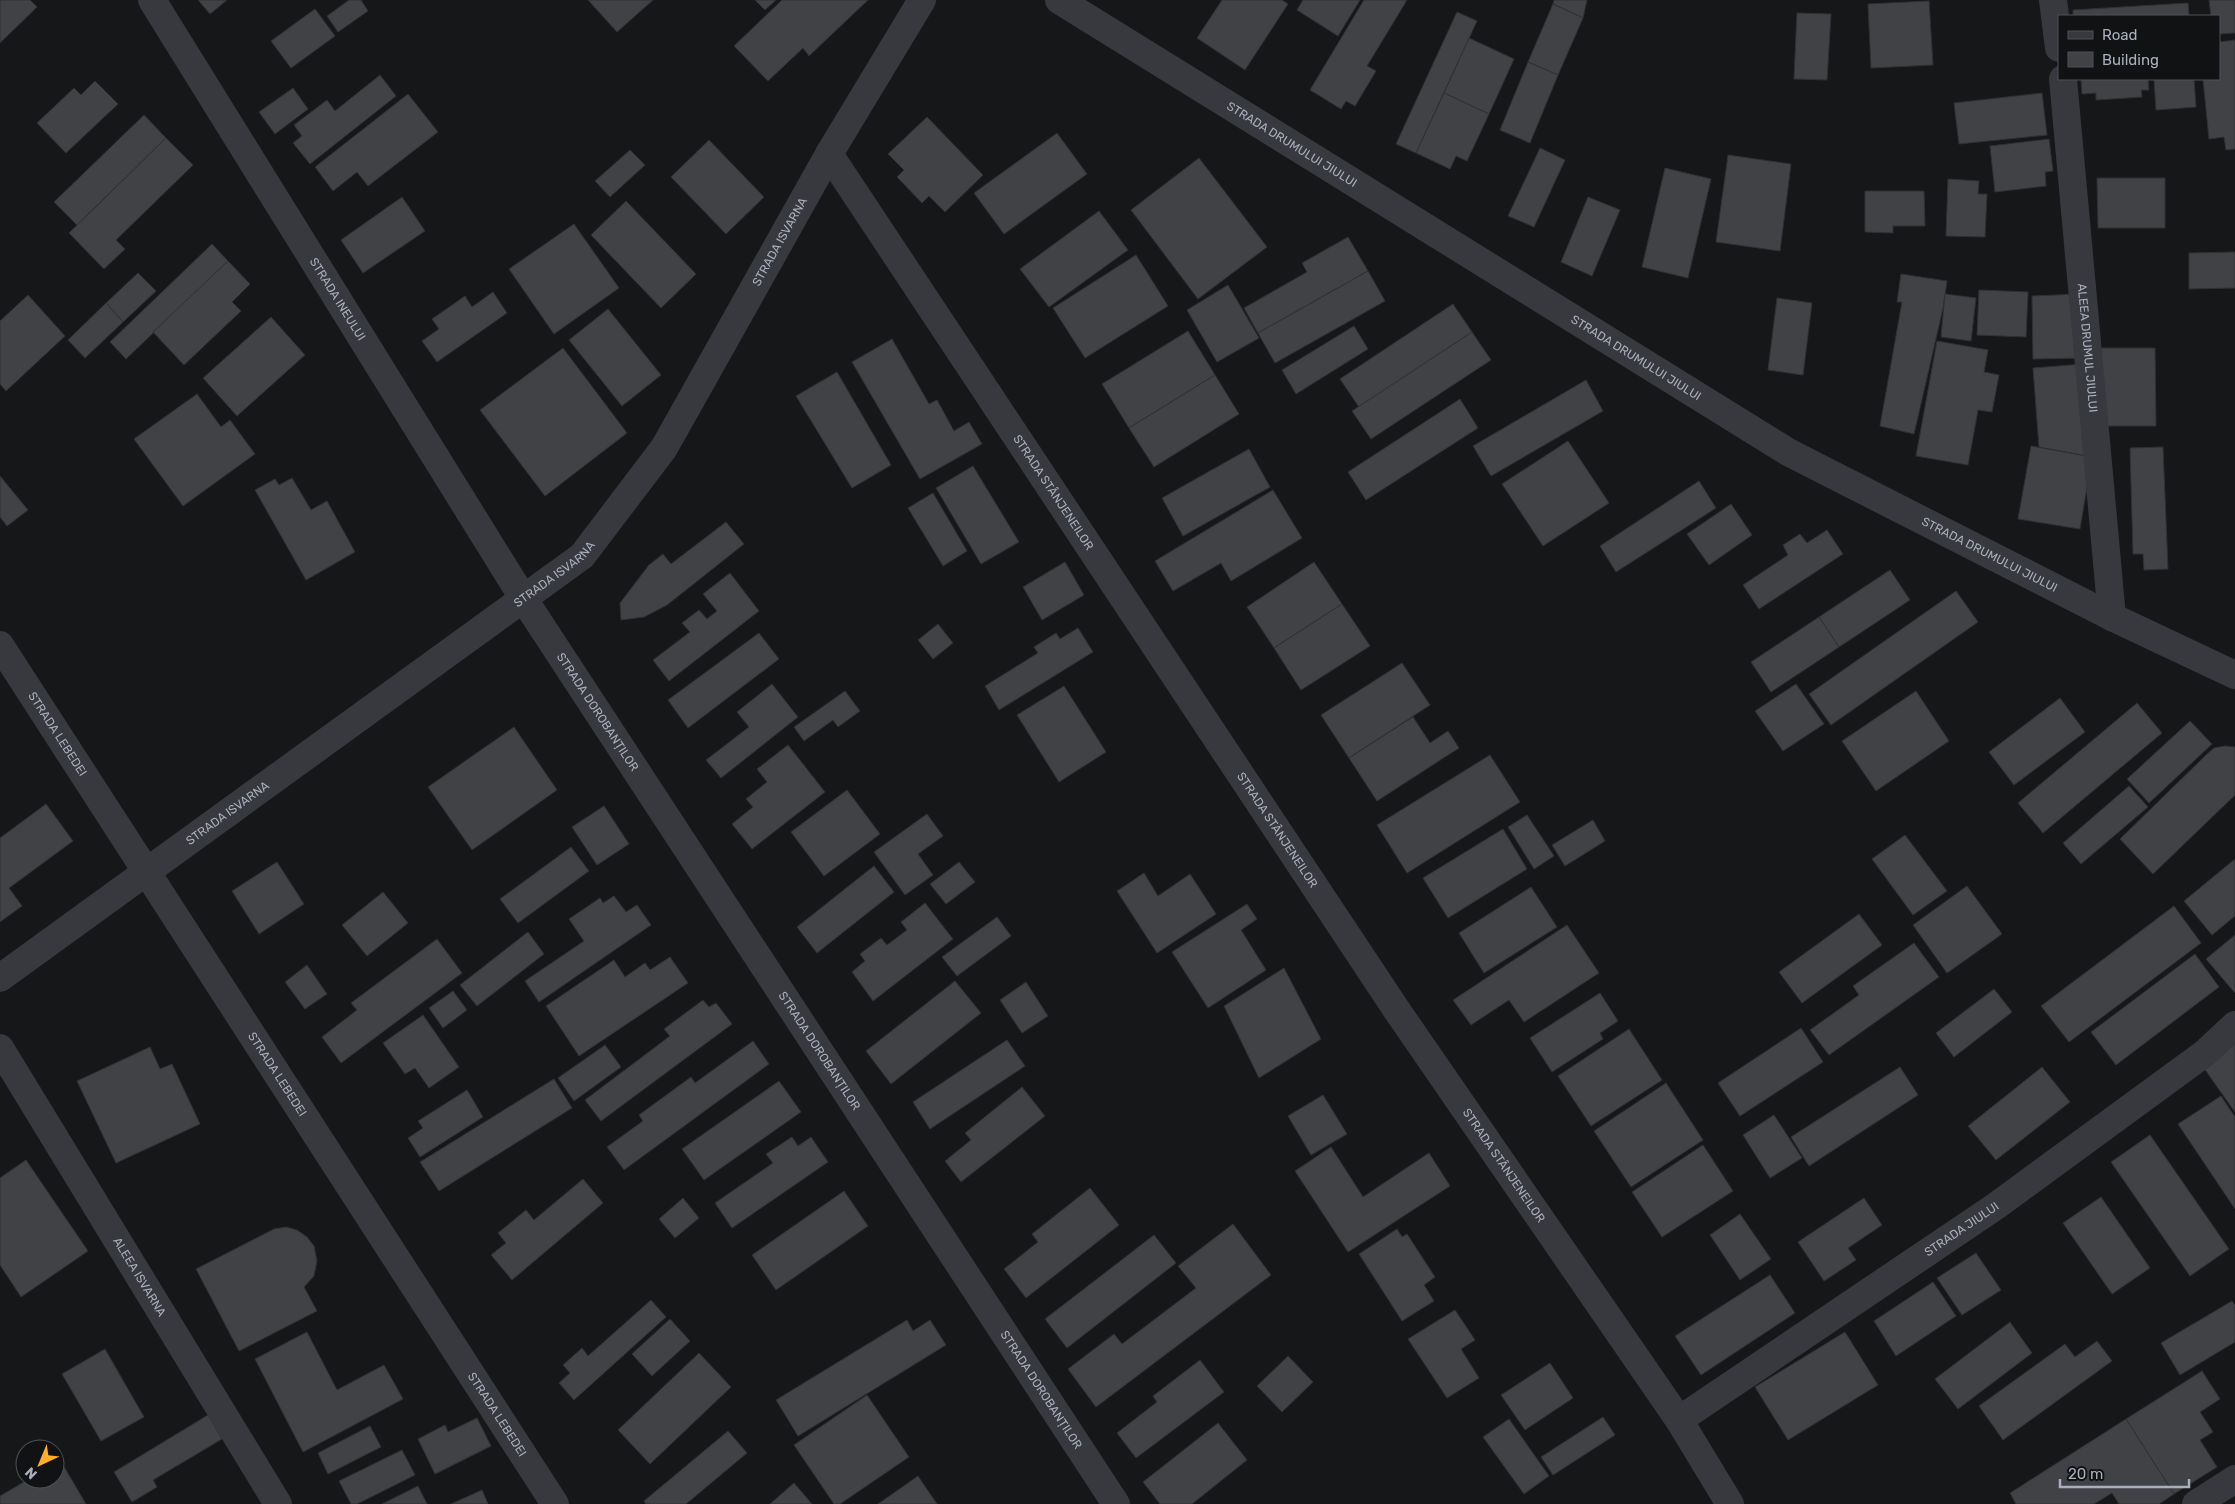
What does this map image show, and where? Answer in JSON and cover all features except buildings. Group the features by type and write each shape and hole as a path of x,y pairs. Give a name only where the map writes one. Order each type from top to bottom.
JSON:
{"street":[{"name":"STRADA INEULUI","path":"152,0 523,598"},
{"name":"STRADA ISVARNA","path":"0,978 582,556 664,448 829,154 922,0"},
{"name":"STRADA DRUMULUI JIULUI","path":"1059,0 1788,452 2112,617 2235,675"},
{"path":"2053,0 2058,40"},
{"name":"ALEEA DRUMUL JIULUI","path":"2063,80 2112,617"},
{"name":"STRADA STÂNJENEILOR","path":"829,154 1396,1009 1679,1420 1730,1504"},
{"name":"STRADA DOROBANȚILOR","path":"523,598 1116,1504"},
{"name":"STRADA LEBEDEI","path":"0,645 555,1504"},
{"name":"STRADA JIULUI","path":"1679,1420 1996,1206 2206,1053 2235,1025"},
{"name":"ALEEA ISVARNA","path":"0,1048 278,1504"},
{"path":"2196,1504 2235,1480"}]}
